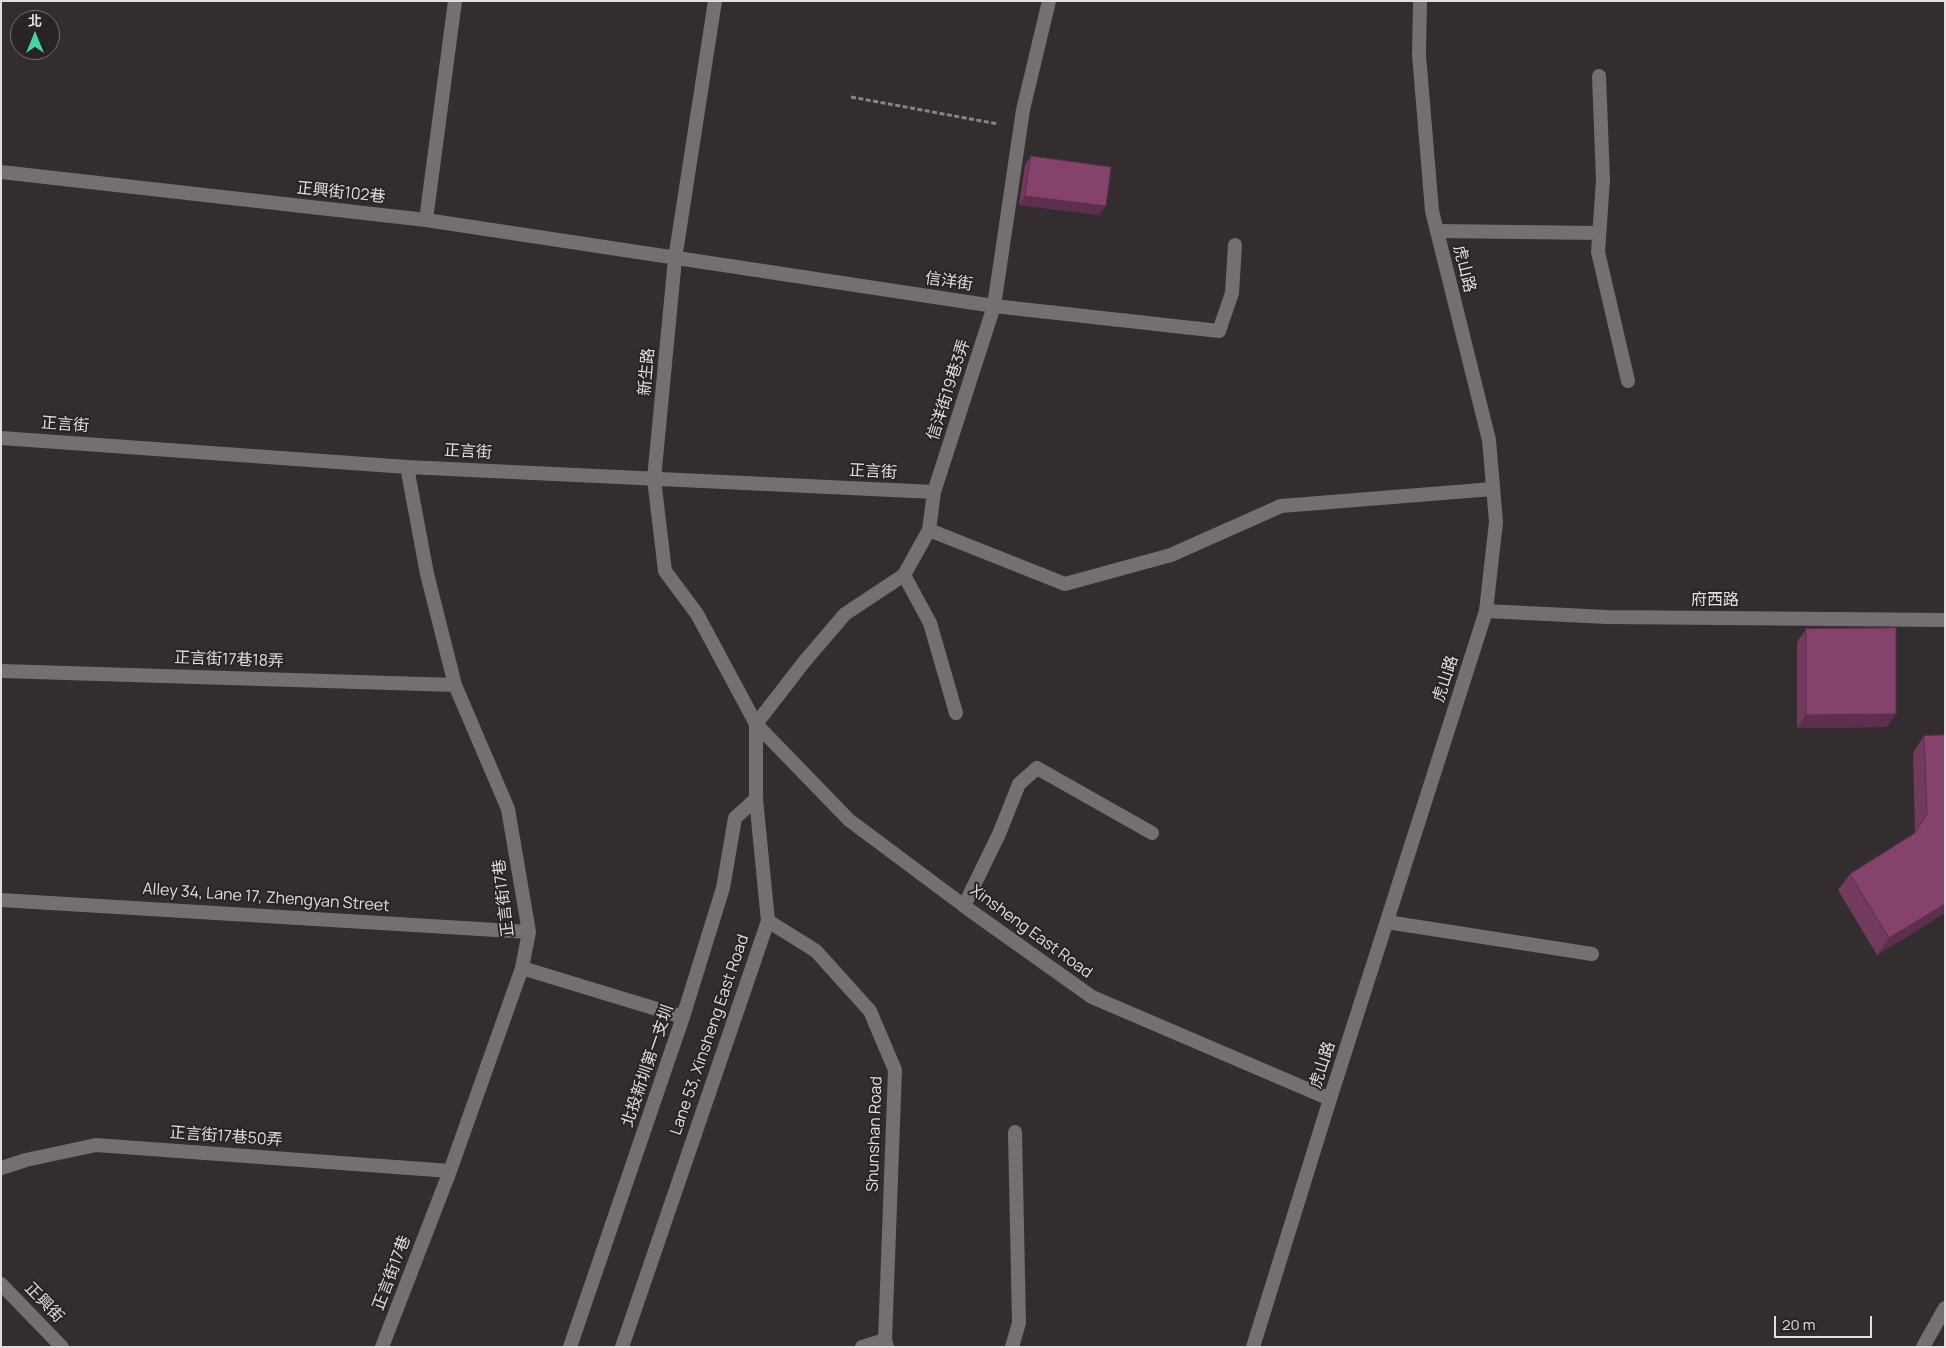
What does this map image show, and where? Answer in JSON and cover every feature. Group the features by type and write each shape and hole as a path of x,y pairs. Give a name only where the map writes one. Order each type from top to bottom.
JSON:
{"street":[{"path":"426,220 456,1"},
{"name":"新生路","path":"715,1 675,259 654,479 665,570 697,614 756,724"},
{"name":"信洋街19巷3弄","path":"756,724 804,662 845,614 904,575 929,530 934,492 994,306 1023,110 1049,1"},
{"name":"虎山路","path":"1253,1347 1486,611 1496,522 1489,440 1432,211 1419,55 1420,1"},
{"path":"1599,76 1603,180 1598,252 1628,380"},
{"name":"正興街102巷","path":"1,172 426,220 675,259"},
{"path":"1437,231 1599,233"},
{"name":"信洋街","path":"675,259 994,306 1219,331 1232,293 1235,245"},
{"name":"正言街","path":"1,438 407,467 934,492"},
{"name":"正言街17巷","path":"382,1347 450,1172 522,968 529,932 508,809 455,684 426,574 407,467"},
{"path":"929,530 1065,584 1171,555 1281,506 1493,489"},
{"path":"904,575 930,623 956,713"},
{"name":"府西路","path":"1486,611 1607,617 1945,620"},
{"name":"正言街17巷18弄","path":"1,671 455,684"},
{"name":"Lane 53, Xinsheng East Road","path":"622,1347 768,921 756,799 756,724"},
{"name":"Xinsheng East Road","path":"756,724 848,820 1092,997 1330,1099"},
{"path":"964,906 999,834 1019,784 1037,768 1152,833"},
{"name":"北投新圳第一支圳","path":"570,1347 683,1017 723,888 735,818 756,799"},
{"name":"Alley 34, Lane 17, Zhengyan Street","path":"1,900 529,932"},
{"name":"Shunshan Road","path":"768,921 816,950 870,1011 895,1070 886,1344 862,1347"},
{"path":"1387,922 1592,954"},
{"path":"522,968 683,1017"},
{"path":"1012,1347 1019,1324 1015,1132"},
{"name":"正言街17巷50弄","path":"1,1168 26,1160 96,1145 450,1172"},
{"name":"正興街","path":"1,1284 62,1347"},
{"path":"1923,1347 1945,1308"}],"path":[{"path":"851,97 1020,129"}],"building":[{"path":"1031,156 1111,167 1106,206 1025,196"},
{"path":"1896,628 1896,714 1806,715 1806,629"},
{"path":"1945,735 1945,904 1889,938 1850,874 1915,833 1927,814 1924,736"}]}
